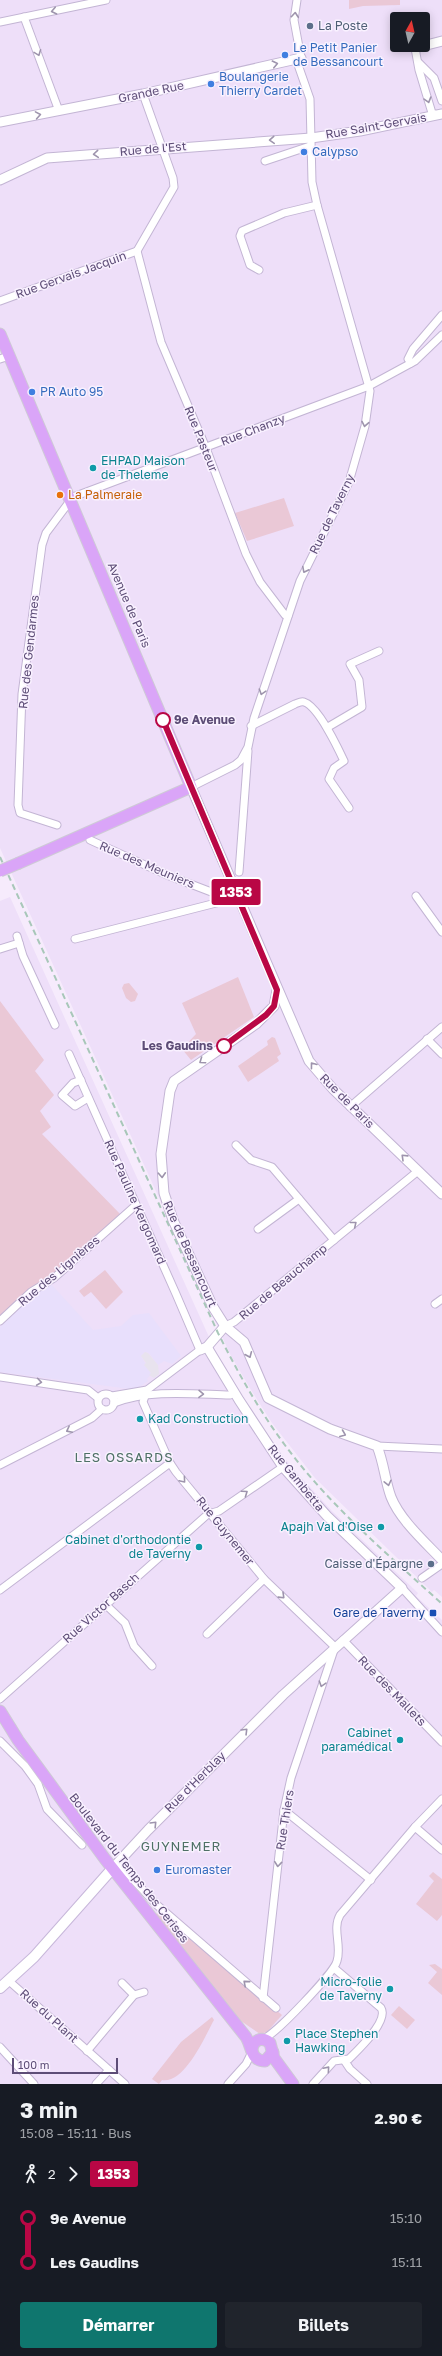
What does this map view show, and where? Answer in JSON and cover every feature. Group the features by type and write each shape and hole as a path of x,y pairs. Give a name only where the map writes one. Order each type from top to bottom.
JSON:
{"main road":[{"name":"Avenue de Paris","path":"0,334 4,357 70,501 191,787"},
{"path":"0,871 191,787"},
{"name":"Boulevard du Temps des Cerises","path":"0,1711 18,1740 246,2037 252,2052"},
{"name":"Boulevard du Temps des Cerises","path":"0,1722 18,1740"},
{"name":"Rue d'Herblay","path":"0,1988 34,1957 116,1866"},
{"name":"Boulevard du Temps des Cerises","path":"224,2008 250,2033 262,2039"},
{"path":"286,2084 273,2068 255,2058 252,2052 255,2042 262,2039 270,2042 278,2065 292,2084"},
{"path":"261,2060 269,2058 273,2050"}],"street":[{"path":"0,22 106,0"},
{"name":"Rue de Taverny","path":"239,872 248,746 252,726 300,581 333,517 354,470 365,426 370,391 317,205 312,182 310,97 298,60 294,20 297,0"},
{"path":"24,17 59,111"},
{"path":"430,44 442,41"},
{"path":"416,52 432,113 439,114"},
{"name":"Grande Rue","path":"0,122 143,94 298,60"},
{"path":"419,63 434,78 442,102"},
{"path":"423,82 428,76 434,78"},
{"name":"Rue Gervais Jacquin","path":"0,301 137,251 174,187 173,178 143,94"},
{"name":"Rue Saint-Gervais","path":"310,142 439,114"},
{"path":"266,161 310,142"},
{"name":"Rue de l'Est","path":"0,180 47,158 310,142"},
{"path":"259,270 250,265 240,236 242,231 284,214 317,205"},
{"name":"Rue Pasteur","path":"137,251 161,342 206,448 246,554 260,582 288,616"},
{"path":"411,363 408,359 413,349 442,314"},
{"name":"Rue Chanzy","path":"70,501 75,496 369,386 422,356 442,335"},
{"name":"Rue des Gendarmes","path":"57,825 20,813 18,806 22,694 39,560 46,533 70,501"},
{"path":"328,727 362,708 358,680 350,664 379,651"},
{"path":"252,726 301,702 307,704 328,727 344,761 334,768 329,779 349,808"},
{"name":"Rue de Taverny","path":"191,787 236,765 241,760 248,746"},
{"name":"Avenue de Paris","path":"191,787 277,990"},
{"name":"Rue des Meuniers","path":"90,840 167,875 227,898"},
{"path":"75,939 216,903 227,898 235,891"},
{"path":"416,896 442,932"},
{"path":"0,949 18,940 22,956 55,1024"},
{"name":"Rue de Bessancourt","path":"277,990 274,1006 256,1024 174,1080 170,1091 161,1154 164,1194 172,1220 213,1307 225,1326 244,1342 268,1398 330,1429 377,1446"},
{"name":"Rue de Paris","path":"277,990 283,998 309,1061 350,1107 442,1194"},
{"path":"267,1013 280,1009 290,1016"},
{"path":"350,1107 442,1027"},
{"path":"427,1039 442,1054"},
{"name":"Rue Pauline Kergomard","path":"69,1054 136,1205 203,1349"},
{"path":"81,1080 73,1084 62,1095 75,1106 88,1098"},
{"path":"236,1145 250,1160 272,1167 334,1240"},
{"name":"Rue de Beauchamp","path":"113,1400 146,1393 162,1381 203,1349 225,1326 234,1322 418,1171"},
{"path":"258,1229 299,1199"},
{"name":"Rue des Lignières","path":"0,1321 31,1292 54,1278 136,1205"},
{"path":"435,1304 442,1299"},
{"name":"Rue Gambetta","path":"203,1349 283,1467 327,1516 402,1588"},
{"path":"0,1377 88,1390 98,1398"},
{"path":"162,1381 159,1387 168,1394"},
{"path":"146,1393 230,1395 234,1393"},
{"name":"Rue Guynemer","path":"146,1393 144,1402 170,1463 264,1579 334,1648"},
{"path":"0,1465 92,1418 102,1410 108,1410 113,1400 103,1394 98,1398"},
{"path":"98,1398 98,1404 102,1410"},
{"path":"442,1449 377,1446 382,1457 391,1498 409,1525 442,1560"},
{"path":"0,1590 170,1463"},
{"name":"Rue Victor Basch","path":"0,1699 106,1605 143,1570 208,1514 219,1512 283,1467"},
{"path":"422,1578 442,1564"},
{"path":"206,1634 264,1579"},
{"path":"402,1588 442,1632"},
{"name":"Rue d'Herblay","path":"116,1866 222,1754 334,1648 402,1588"},
{"path":"106,1605 124,1623 134,1646 152,1666"},
{"name":"Rue des Mallets","path":"343,1640 442,1742"},
{"name":"Rue Thiers","path":"263,1998 284,1810 292,1778 334,1648"},
{"path":"0,1741 25,1766 38,1784 47,1809 82,1845"},
{"path":"273,2050 276,2037 286,2021 334,1968 338,1956 338,1919 415,1827 442,1799"},
{"path":"284,1810 370,1880"},
{"path":"415,1827 442,1850"},
{"path":"116,1866 128,1873 157,1905 276,2008"},
{"path":"313,2084 334,2061 350,2059 379,2024 383,2014 381,2008 334,1968"},
{"name":"Rue du Plant","path":"9,1981 125,2084"},
{"path":"122,1983 134,1995"},
{"path":"87,2051 134,1995 144,1992"},
{"path":"262,2039 286,2021"},
{"path":"0,2046 34,2084"},
{"path":"228,2084 246,2064 252,2052"},
{"path":"246,2064 261,2060"},
{"path":"344,2060 350,2070 367,2084"},
{"path":"96,2084 109,2070"}],"shaded area":[{"path":"0,0 442,0 442,1597 434,1590 432,1592 315,1478 272,1423 230,1354 0,848"},
{"path":"349,0 400,0 400,5 363,6 349,9"},
{"path":"284,498 294,526 247,541 235,513"},
{"path":"10,897 214,1348 251,1411 282,1455 298,1474 332,1511 418,1593 416,1596 442,1620 442,2084 0,2084 0,901"},
{"path":"238,977 254,1017 191,1060 182,1049 196,1034 182,1003"},
{"path":"129,983 138,994 135,1001 131,1002 126,998 122,988 124,984"},
{"path":"0,1001 44,1060 35,1071 54,1095 40,1111 51,1127 42,1134 123,1217 0,1321"},
{"path":"272,1037 275,1038 281,1054 277,1057 279,1061 248,1082 238,1066 268,1045 267,1041"},
{"path":"105,1270 123,1292 106,1309 91,1292 84,1297 79,1291"},
{"path":"51,1284 93,1330 121,1326 133,1315 149,1313 181,1356 172,1364 164,1361 158,1365 149,1353 145,1352 141,1356 151,1374 147,1379 148,1381 138,1388 130,1389 0,1372 0,1327 39,1290"},
{"path":"145,1352 148,1353 158,1365 159,1374 154,1378 149,1375 151,1373 144,1365 146,1363 141,1356"},
{"path":"433,1872 442,1879 442,1915 437,1921 416,1904 434,1881 429,1876"},
{"path":"158,1913 282,2015 267,2032 260,2034 241,2021 154,1915"},
{"path":"435,1964 442,1969 442,1995 428,1983 437,1972 429,1965"},
{"path":"399,2006 415,2020 407,2029 391,2015"},
{"path":"212,2017 214,2020 200,2047 179,2075 170,2079 162,2080 159,2084 152,2079 181,2042"}],"railway":[{"path":"0,857 218,1333 253,1397 283,1443 328,1497 365,1534 442,1604"}],"bus line":[{"name":"1353","path":"163,720 277,990 274,1006 266,1015 256,1024 224,1046"}],"place":[{"name":"La Poste","path":"310,26"},
{"name":"Le Petit Panier de Bessancourt","path":"285,55"},
{"name":"Boulangerie Thierry Cardet","path":"211,84"},
{"name":"Calypso","path":"304,152"},
{"name":"PR Auto 95","path":"32,392"},
{"name":"EHPAD Maison de Theleme","path":"93,468"},
{"name":"La Palmeraie","path":"60,495"},
{"name":"9e Avenue","path":"163,720"},
{"name":"Les Gaudins","path":"224,1046"},
{"name":"Kad Construction","path":"140,1419"},
{"name":"Apajh Val d'Oise","path":"381,1527"},
{"name":"Cabinet d'orthodontie de Taverny","path":"199,1547"},
{"name":"Caisse d'Épargne","path":"431,1564"},
{"name":"Gare de Taverny","path":"433,1613"},
{"name":"Cabinet paramédical","path":"400,1740"},
{"name":"Euromaster","path":"157,1870"},
{"name":"Micro-folie de Taverny","path":"390,1989"},
{"name":"Place Stephen Hawking","path":"287,2041"}],"district":[{"name":"LES OSSARDS","path":"124,1457"},
{"name":"GUYNEMER","path":"181,1846"}]}
